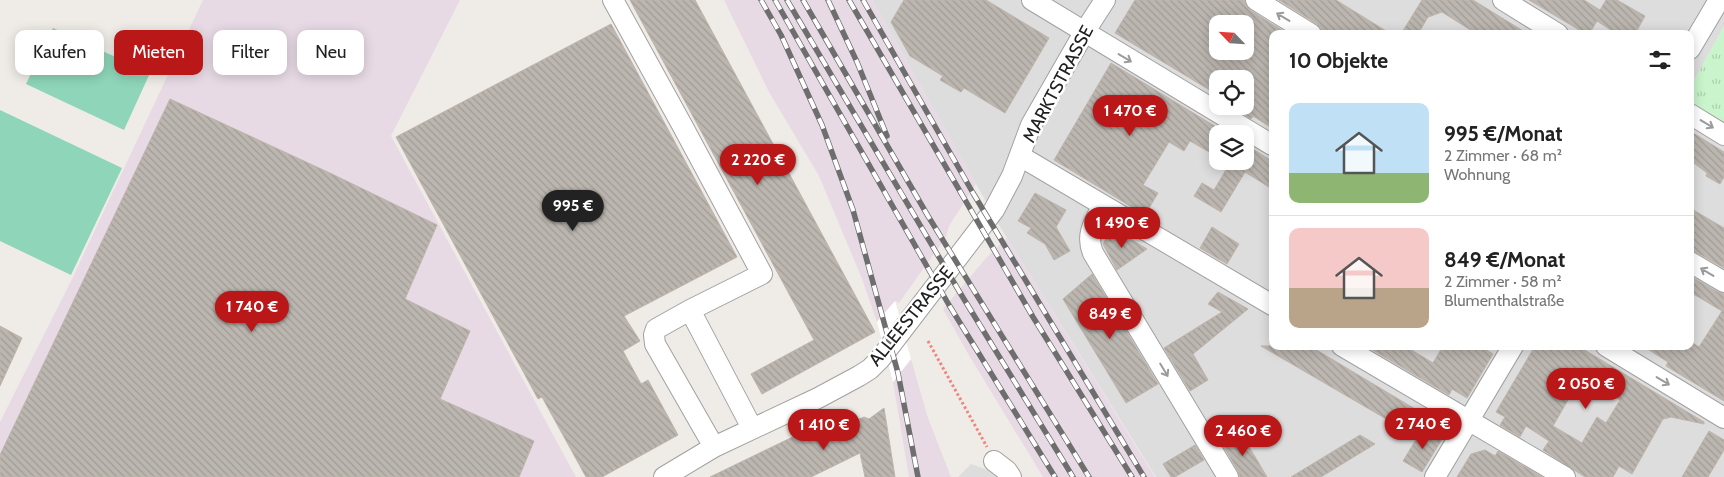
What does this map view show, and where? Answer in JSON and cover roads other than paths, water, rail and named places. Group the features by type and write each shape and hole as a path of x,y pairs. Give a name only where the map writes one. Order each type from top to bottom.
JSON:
{"street":[{"path":"612,0 682,124 762,274 656,329 654,335 655,344 714,447"},
{"path":"1032,0 1269,144"},
{"name":"MARKTSTRASSE","path":"1002,196 1031,126 1084,31 1105,0"},
{"path":"1256,0 1305,30"},
{"path":"1503,0 1545,30"},
{"path":"1694,42 1719,0"},
{"path":"1694,116 1724,135"},
{"path":"1020,156 1269,303"},
{"name":"ALLEESTRASSE","path":"667,476 714,447 818,398 870,369 920,309 994,210 1002,196"},
{"path":"1103,204 1090,230 1089,242 1093,253 1228,477"},
{"path":"1694,264 1724,282"},
{"path":"690,310 752,428"},
{"path":"1349,350 1565,477"},
{"path":"1436,477 1511,350"},
{"path":"1613,350 1724,418"},
{"path":"994,461 1007,471 1011,477"}],"railway":[{"path":"761,0 781,35 822,125 853,210 898,373 918,477"},
{"path":"775,0 949,305 1055,477"},
{"path":"787,0 959,291 1073,477"},
{"path":"803,0 928,216 1089,477"},
{"path":"828,0 857,62 887,136"},
{"path":"849,0 1033,317 1132,477"},
{"path":"863,0 973,193 1144,477"}]}
